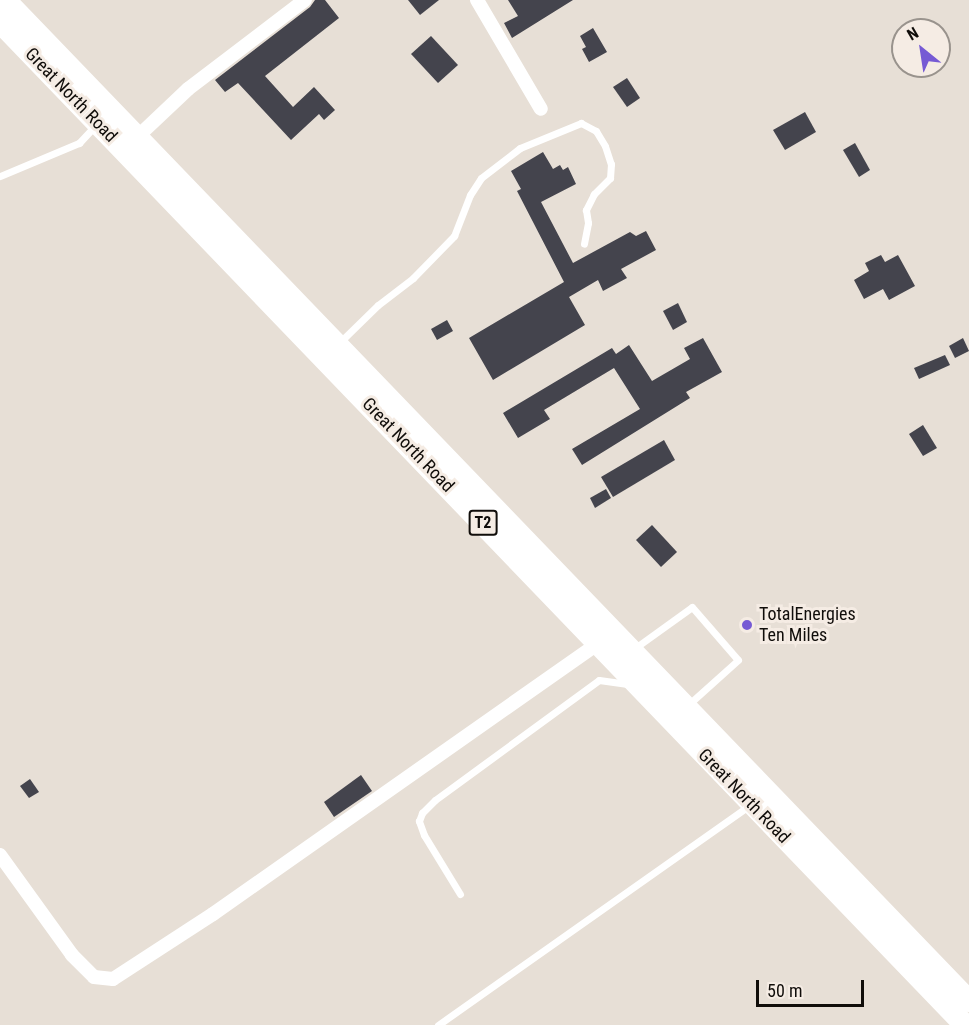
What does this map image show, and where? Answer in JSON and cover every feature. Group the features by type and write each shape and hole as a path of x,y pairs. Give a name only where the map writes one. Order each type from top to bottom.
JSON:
{"highway":[{"name":"Great North Road","path":"5,0 105,116 598,643 625,657 642,689 678,712 752,803 965,1025"},
{"name":"Great North Road","path":"0,22 105,116"},
{"name":"Great North Road","path":"131,143 337,345 678,712 969,1001"}],"street":[{"path":"131,143 188,89 305,0"},
{"path":"477,0 541,109"},
{"path":"0,855 72,955 94,977 113,979 213,914 598,643"}],"lane":[{"path":"0,176 79,143 105,116"},
{"path":"337,345 378,306 413,278 454,236 470,195 481,178 520,148 580,123 596,130 611,164 610,178 594,194 586,210 588,223 584,244"},
{"path":"625,657 692,607 738,660 678,712"},
{"path":"460,894 424,835 419,821 422,813 435,800 599,680 607,679 642,689"},
{"path":"438,1025 752,803"}],"building":[{"path":"315,0 325,0 339,18 265,76 293,107 314,87 335,110 324,120 319,114 291,140 238,83 225,92 215,80 310,7"},
{"path":"408,0 439,0 420,15"},
{"path":"508,0 573,0 512,38 504,23 518,16"},
{"path":"593,28 607,52 589,62 582,49 586,47 580,36"},
{"path":"431,36 458,65 438,83 411,54"},
{"path":"627,78 640,98 627,107 613,87"},
{"path":"805,112 816,132 785,150 773,130"},
{"path":"855,143 870,170 859,177 843,150"},
{"path":"543,152 553,169 560,165 563,170 568,167 576,184 541,202 573,263 630,232 636,236 646,231 656,250 621,269 627,278 603,291 598,280 569,297 585,325 493,380 469,338 564,282 517,191 521,189 511,171"},
{"path":"881,255 885,262 898,255 915,286 889,300 883,289 864,299 854,280 869,271 865,263"},
{"path":"678,303 687,322 673,330 663,311"},
{"path":"447,320 453,331 437,340 431,329"},
{"path":"703,338 722,372 686,392 690,398 582,465 572,449 640,409 614,368 544,410 550,419 518,438 503,413 612,348 616,354 629,345 652,381 690,359 684,348"},
{"path":"963,338 969,351 955,358 949,346"},
{"path":"945,355 950,365 919,379 914,368"},
{"path":"923,425 937,448 923,456 909,434"},
{"path":"664,440 675,460 613,497 601,477"},
{"path":"606,489 611,498 595,508 590,498"},
{"path":"652,525 677,552 661,567 636,540"},
{"path":"361,775 372,791 334,817 324,802"},
{"path":"30,779 39,792 29,798 20,786"}],"place":[{"name":"TotalEnergies Ten Miles","path":"747,625"}]}
